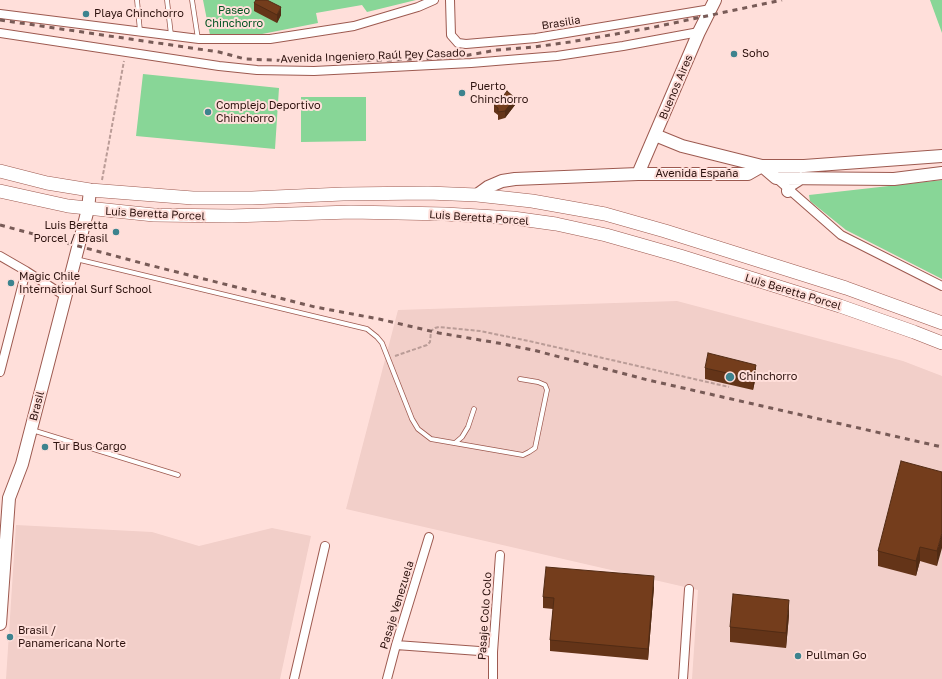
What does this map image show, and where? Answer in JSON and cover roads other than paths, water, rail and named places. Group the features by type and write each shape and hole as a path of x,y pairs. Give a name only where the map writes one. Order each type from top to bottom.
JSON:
{"main road":[{"name":"Luis Beretta Porcel","path":"0,171 47,183 95,191 211,198 399,194 476,195 532,200 605,214 846,288 942,323"},
{"name":"Luis Beretta Porcel","path":"0,191 88,209 154,215 204,217 344,212 445,214 513,218 556,224 606,235 662,251 860,313 942,343"}],"street":[{"name":"Avenida Ingeniero Raúl Pey Casado","path":"0,14 198,39 270,40 354,26 411,9 434,0"},
{"name":"Brasilia","path":"450,0 452,35 458,43 466,44 536,38 713,5"},
{"name":"Buenos Aires","path":"638,174 699,32 713,5"},
{"name":"Avenida Ingeniero Raúl Pey Casado","path":"0,33 227,67 257,70 314,71 471,63 557,56 699,32"},
{"path":"655,135 682,146 762,166 788,191 841,235 942,286"},
{"name":"Avenida España","path":"476,195 488,187 502,181 515,179 638,174 748,174 762,166 804,166 942,156"},
{"path":"776,178 894,179 942,173"},
{"path":"788,191 790,185 801,178"},
{"name":"Brasil","path":"0,624 5,498 18,476 88,209 95,191"},
{"path":"0,256 66,296"},
{"path":"0,372 26,271"},
{"name":"Pasaje Venezuela","path":"387,679 429,537"},
{"path":"294,679 325,546"},
{"name":"Pasaje Colo Colo","path":"493,679 493,652 500,555"},
{"path":"683,679 689,589"},
{"path":"396,645 493,652"}],"lane":[{"path":"137,0 140,32"},
{"path":"167,0 171,36"},
{"path":"192,0 198,39"},
{"path":"75,259 367,329 382,343 412,419 418,429 431,439 523,455 535,448 547,390 545,385 520,378"},
{"path":"455,443 462,437 468,427 474,409"},
{"path":"31,430 178,475"}],"railway":[{"path":"0,20 219,52 245,59 296,61 391,60 458,57 497,50 570,42 650,28 782,0"},
{"path":"0,225 145,264 315,307 379,319 439,333 533,350 648,380 942,447"}],"place":[{"name":"Playa Chinchorro","path":"86,14"},
{"name":"Soho","path":"734,54"},
{"name":"Puerto Chinchorro","path":"462,93"},
{"name":"Complejo Deportivo Chinchorro","path":"208,112"},
{"name":"Luis Beretta Porcel / Brasil","path":"116,232"},
{"name":"Magic Chile International Surf School","path":"11,283"},
{"name":"Chinchorro","path":"730,377"},
{"name":"Tur Bus Cargo","path":"45,447"},
{"name":"Brasil / Panamericana Norte","path":"10,637"},
{"name":"Pullman Go","path":"798,656"}],"park label":[{"name":"Paseo Chinchorro","path":"234,17"}]}
